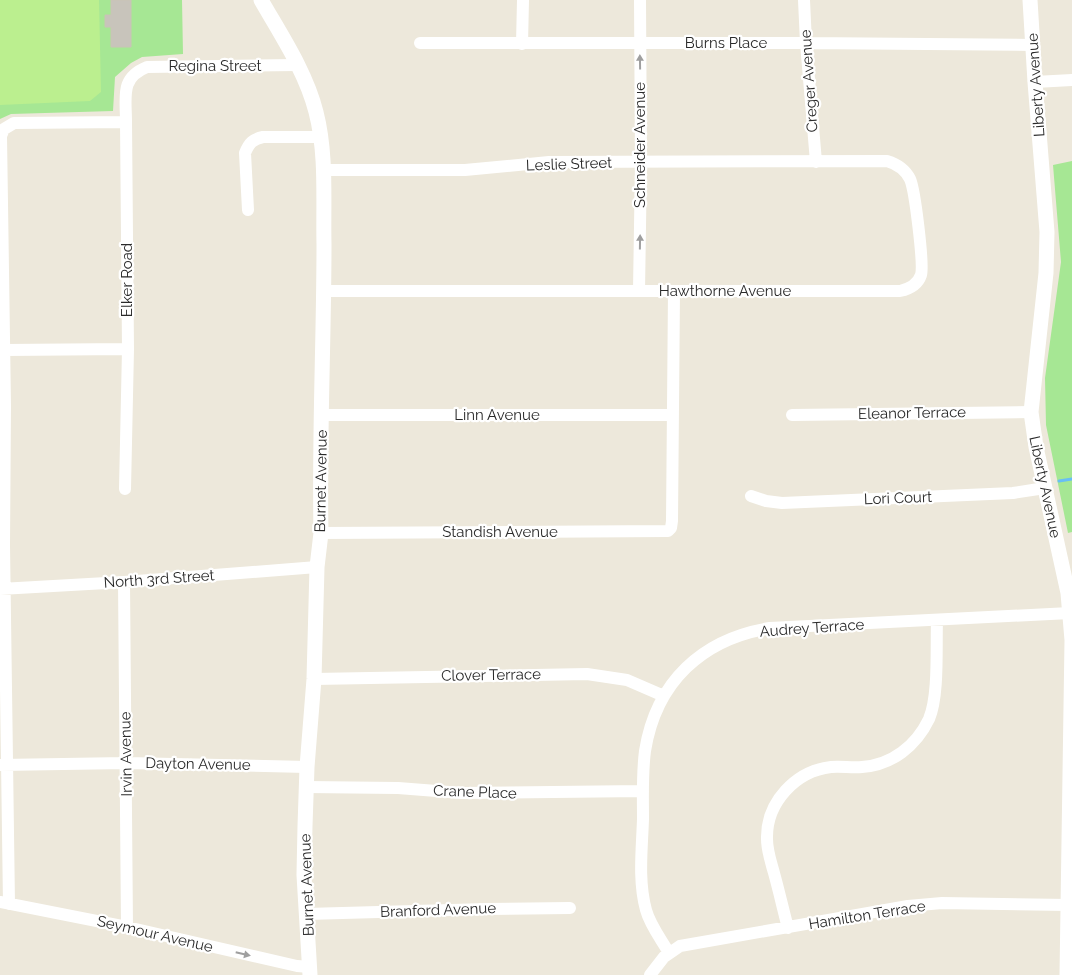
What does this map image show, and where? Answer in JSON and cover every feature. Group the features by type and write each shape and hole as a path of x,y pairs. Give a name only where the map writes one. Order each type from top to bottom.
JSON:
{"street":[{"name":"Burnet Avenue","path":"261,0 297,65 316,111 323,170 324,291 321,532 314,679 306,787 304,875 310,971"},
{"path":"522,44 523,0"},
{"name":"Schneider Avenue","path":"639,291 641,162 640,0"},
{"name":"Creger Avenue","path":"804,0 816,162"},
{"name":"Liberty Avenue","path":"1030,0 1048,232 1046,273 1032,412 1036,447 1070,593 1072,711 1070,947 1067,975"},
{"name":"Burns Place","path":"420,43 1032,45"},
{"name":"Regina Street","path":"134,74 147,67 297,65"},
{"name":"Elker Road","path":"125,489 128,349 126,87 129,79 134,74"},
{"path":"1035,82 1072,80"},
{"path":"5,903 3,765 4,350 1,136 4,129 14,123 126,122"},
{"path":"248,210 245,153 248,144 257,138 263,137 320,137"},
{"name":"Hawthorne Avenue","path":"324,291 900,291 913,286 920,277 922,270 913,188 904,170 896,164 886,161 816,162"},
{"name":"Leslie Street","path":"323,170 466,170 549,162 816,162"},
{"path":"672,415 674,291"},
{"path":"4,350 128,349"},
{"name":"Eleanor Terrace","path":"792,414 1032,412"},
{"name":"Linn Avenue","path":"322,415 672,415"},
{"name":"Standish Avenue","path":"321,532 668,531 671,528 672,521 672,415"},
{"name":"Lori Court","path":"751,496 766,502 782,503 1012,493 1045,488"},
{"name":"North 3rd Street","path":"3,588 124,582 318,567"},
{"name":"Irvin Avenue","path":"124,582 127,927"},
{"name":"Audrey Terrace","path":"669,953 650,922 643,897 643,771 652,721 664,696 679,675 701,655 727,640 755,630 770,628 1070,613"},
{"path":"788,928 768,847 767,830 773,809 785,790 796,780 809,773 831,767 859,768 875,765 898,755 917,739 930,717 934,701 937,621"},
{"name":"Clover Terrace","path":"314,679 587,674 627,680 664,696"},
{"name":"Dayton Avenue","path":"3,765 126,763 307,767"},
{"name":"Crane Place","path":"306,787 398,788 462,793 643,791"},
{"name":"Seymour Avenue","path":"5,903 127,927 297,966 310,971"},
{"name":"Hamilton Terrace","path":"669,953 680,946 908,906 942,903 1069,905"},
{"name":"Branford Avenue","path":"306,914 570,908"},
{"path":"650,975 669,953"}],"green space":[{"path":"0,0 182,0 183,54 142,57 131,63 115,77 113,111 11,114 0,119"},
{"path":"0,0 99,0 101,92 90,101 0,105"},
{"path":"1072,161 1072,532 1068,533 1046,425 1045,378 1061,262 1053,165"}],"building":[{"path":"111,0 131,0 131,47 111,47 111,27 105,27 105,15 111,15"}],"waterway":[{"path":"1059,481 1072,479"}]}
